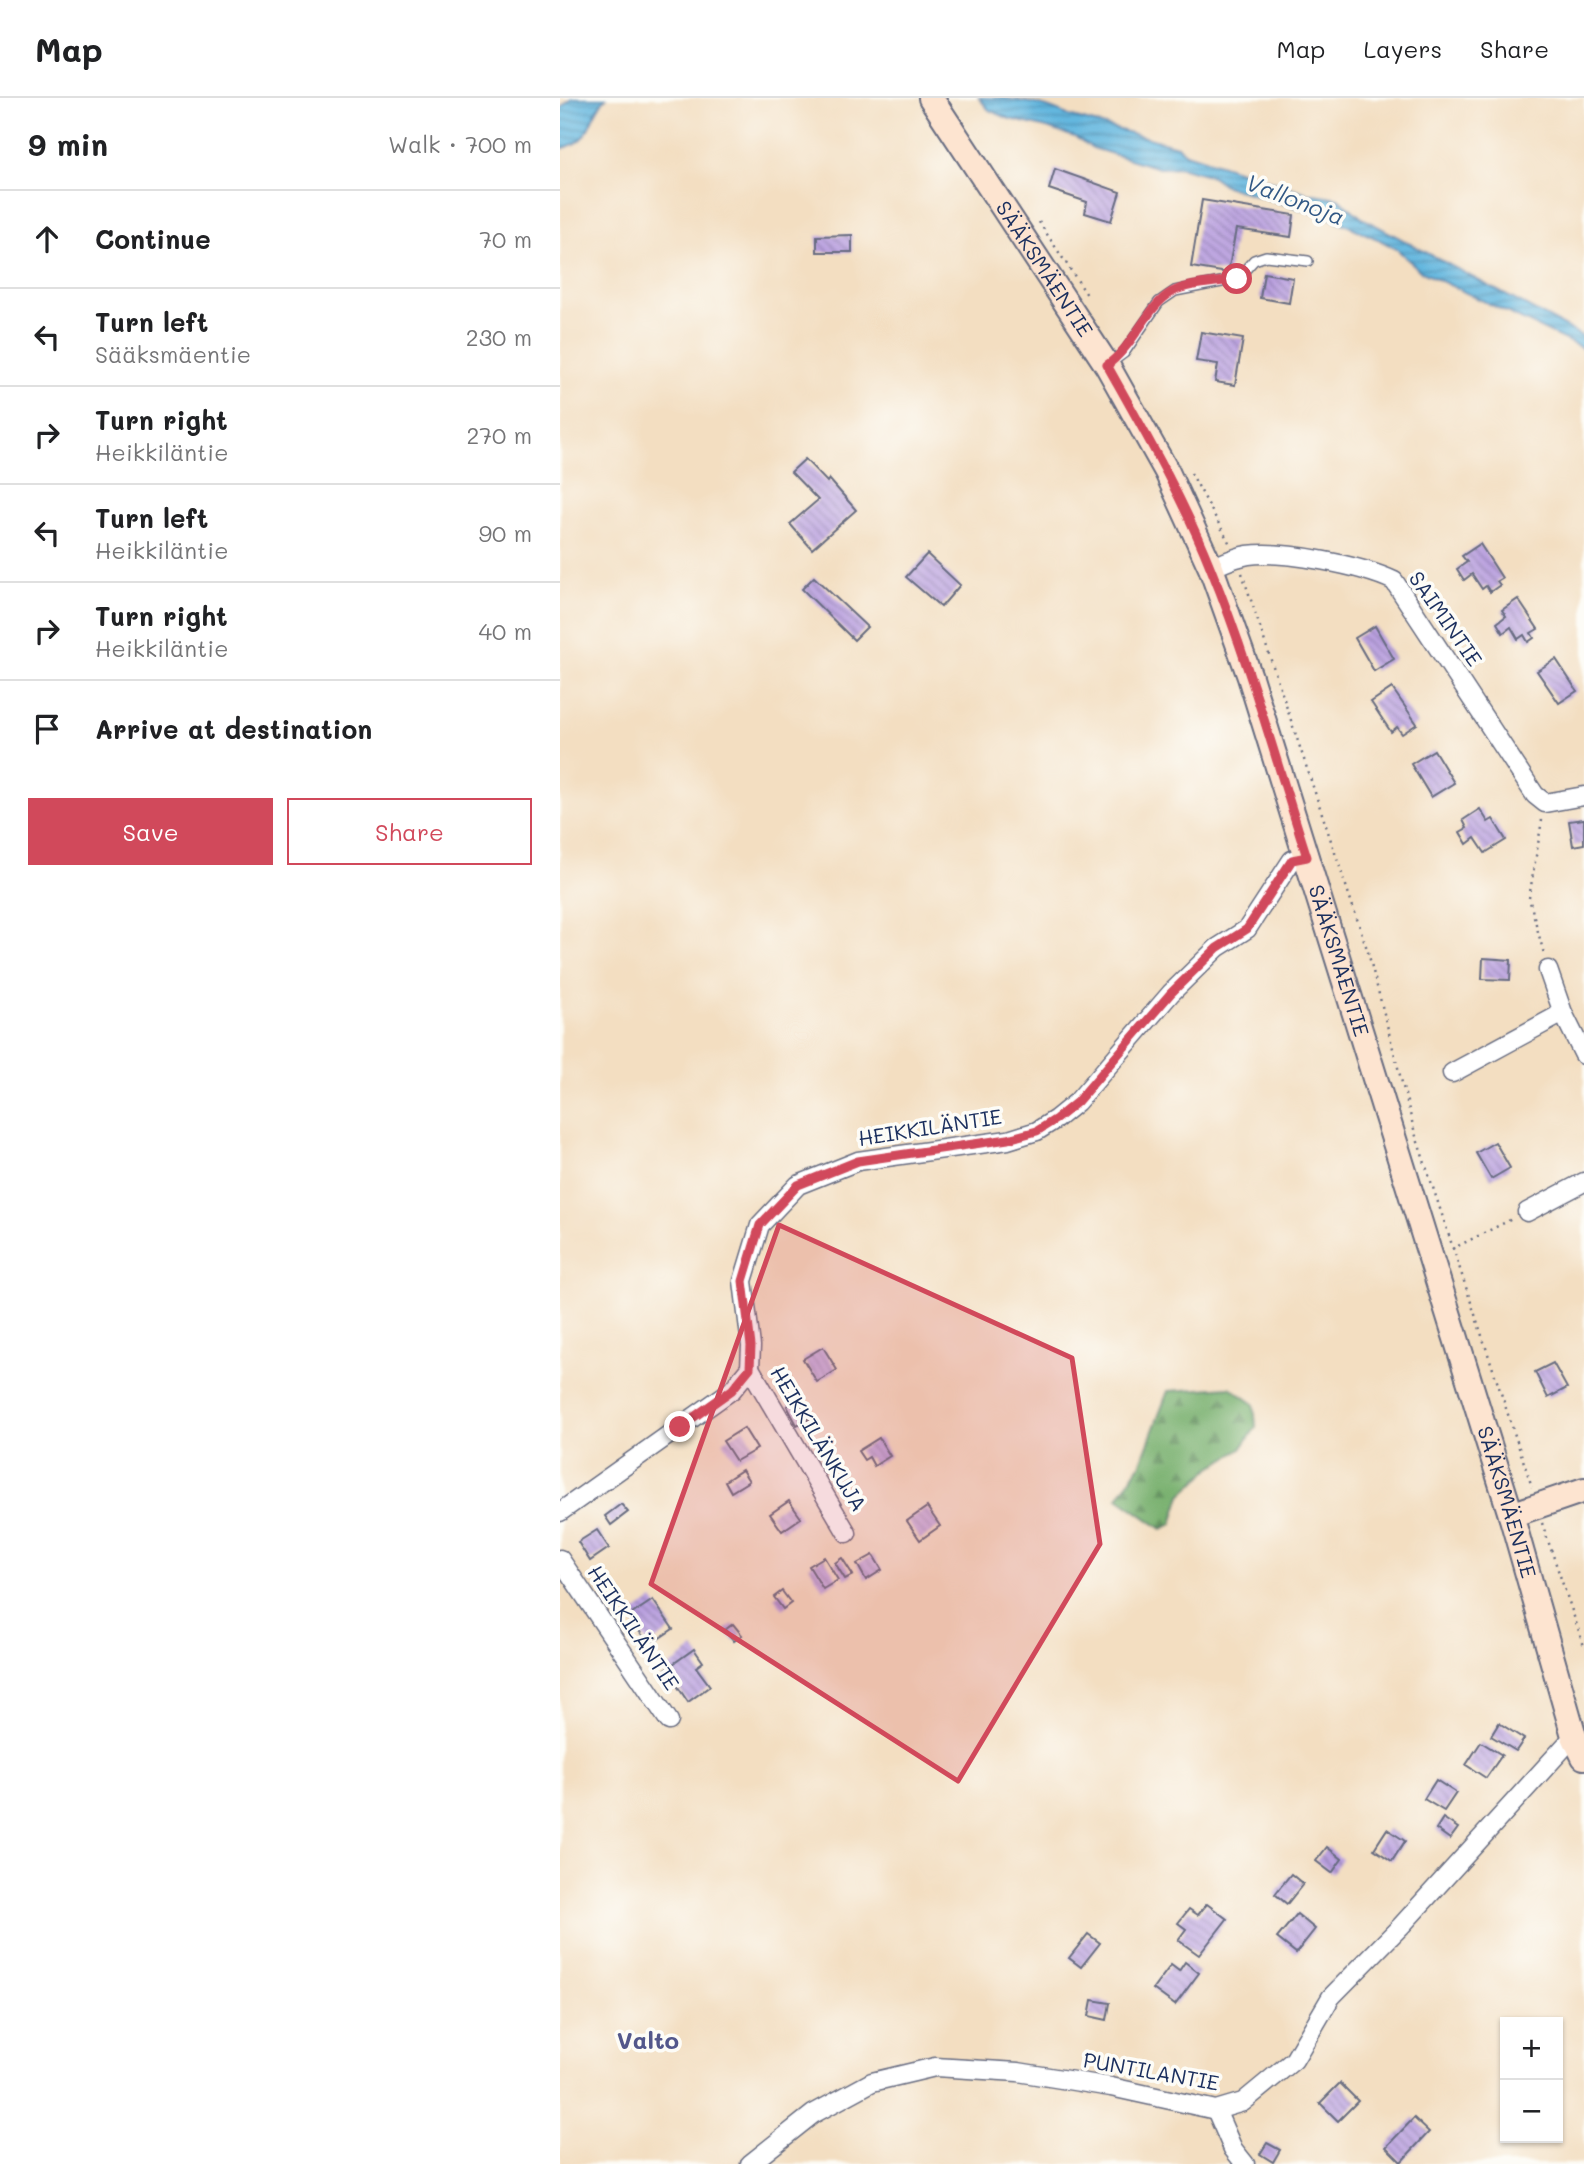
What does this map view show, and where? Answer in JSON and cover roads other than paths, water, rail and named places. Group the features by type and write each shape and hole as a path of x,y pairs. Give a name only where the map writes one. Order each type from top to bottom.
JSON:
{"street":[{"name":"SÄÄKSMÄENTIE","path":"931,98 1107,365 1167,472 1211,568 1250,677 1307,857 1511,1515 1579,1747"},
{"name":"SAIMINTIE","path":"1211,568 1250,555 1271,555 1343,565 1377,573 1394,581 1535,796 1545,803 1584,796"},
{"name":"HEIKKILÄNTIE","path":"750,1368 751,1346 743,1281 760,1225 798,1185 858,1161 1008,1139 1037,1131 1056,1119 1077,1102 1171,993 1217,948 1247,929 1292,860 1307,857"},
{"path":"1548,970 1563,1013 1584,1055"},
{"path":"1452,1073 1563,1013"},
{"path":"1527,1212 1584,1182"},
{"path":"560,1512 732,1390 750,1368"},
{"name":"HEIKKILÄNKUJA","path":"750,1368 847,1533"},
{"path":"1511,1515 1584,1490"},
{"name":"HEIKKILÄNTIE","path":"560,1559 669,1721"},
{"name":"PUNTILANTIE","path":"750,2164 813,2113 872,2082 935,2067 1058,2078 1216,2110 1243,2102 1294,2060 1331,1997 1579,1747"},
{"path":"1216,2110 1233,2149 1245,2164"}],"lane":[{"path":"1107,365 1124,353 1159,302 1175,291 1237,279 1254,260 1266,256 1308,261"}],"water":[{"path":"572,98 606,98 585,134 571,145 560,149 560,109"},
{"name":"Vallonoja","path":"979,98 1013,100 1048,107 1069,116 1177,146 1186,153 1307,193 1338,198 1362,218 1584,337 1584,349 1420,271 1397,249 1336,220 1226,186 1212,176 1180,167 1159,168 1093,148 1075,137 1010,119 989,110"}],"district":[{"name":"Valto","path":"648,2041"}]}
